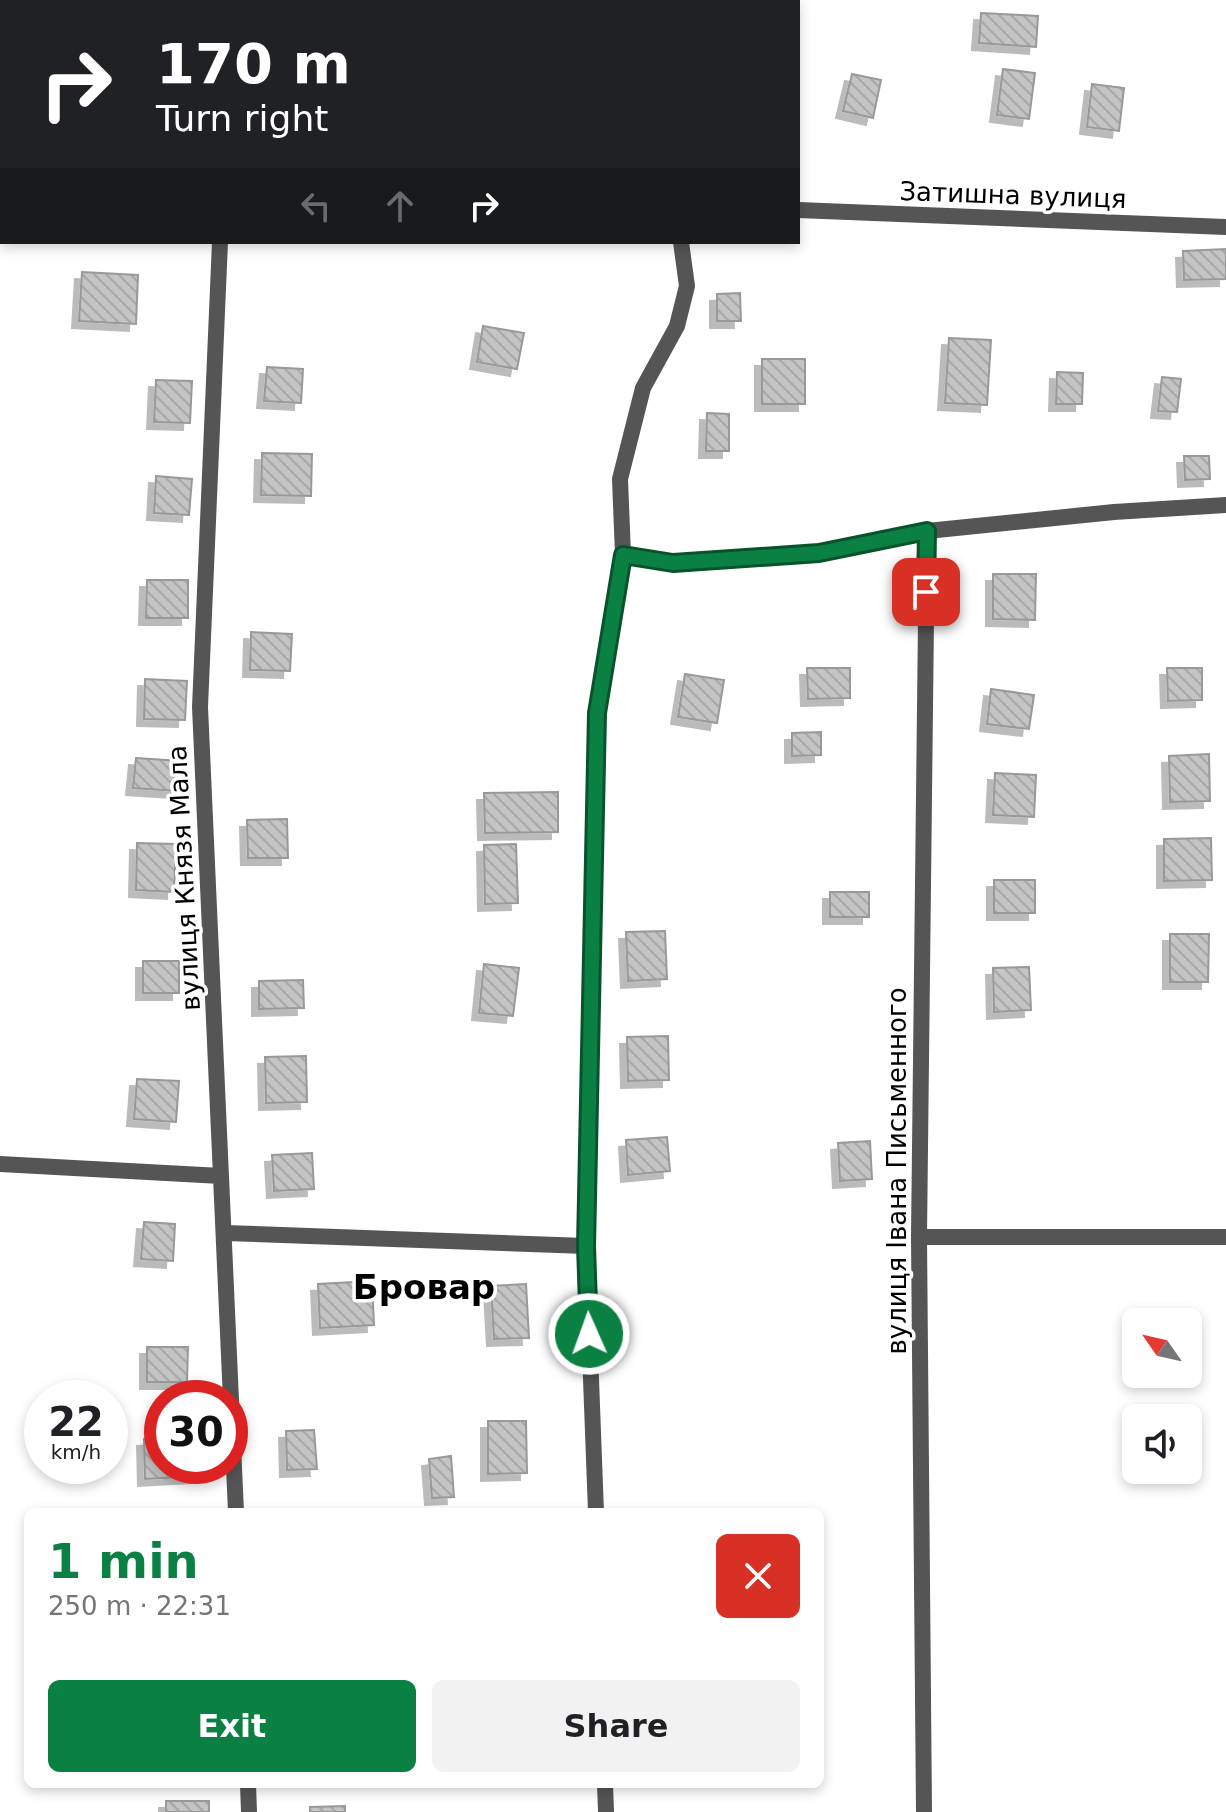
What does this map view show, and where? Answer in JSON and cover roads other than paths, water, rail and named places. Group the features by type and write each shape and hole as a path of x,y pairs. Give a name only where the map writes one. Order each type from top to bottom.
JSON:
{"street":[{"name":"Затишна вулиця","path":"800,210 1226,227"},
{"name":"вулиця Князя Мала","path":"220,244 200,707 236,1508"},
{"path":"596,1508 586,1246 597,713 623,555 620,479 643,388 677,326 687,286 681,244"},
{"path":"623,555 673,563 819,553 927,531 1114,512 1226,505"},
{"name":"вулиця Івана Письменного","path":"924,1812 919,1237 927,531"},
{"path":"0,1164 221,1176"},
{"path":"225,1233 586,1246"},
{"path":"919,1237 1226,1237"},
{"path":"248,1788 249,1812"},
{"path":"605,1788 606,1812"}],"district":[{"name":"Бровар","path":"424,1287"}]}
